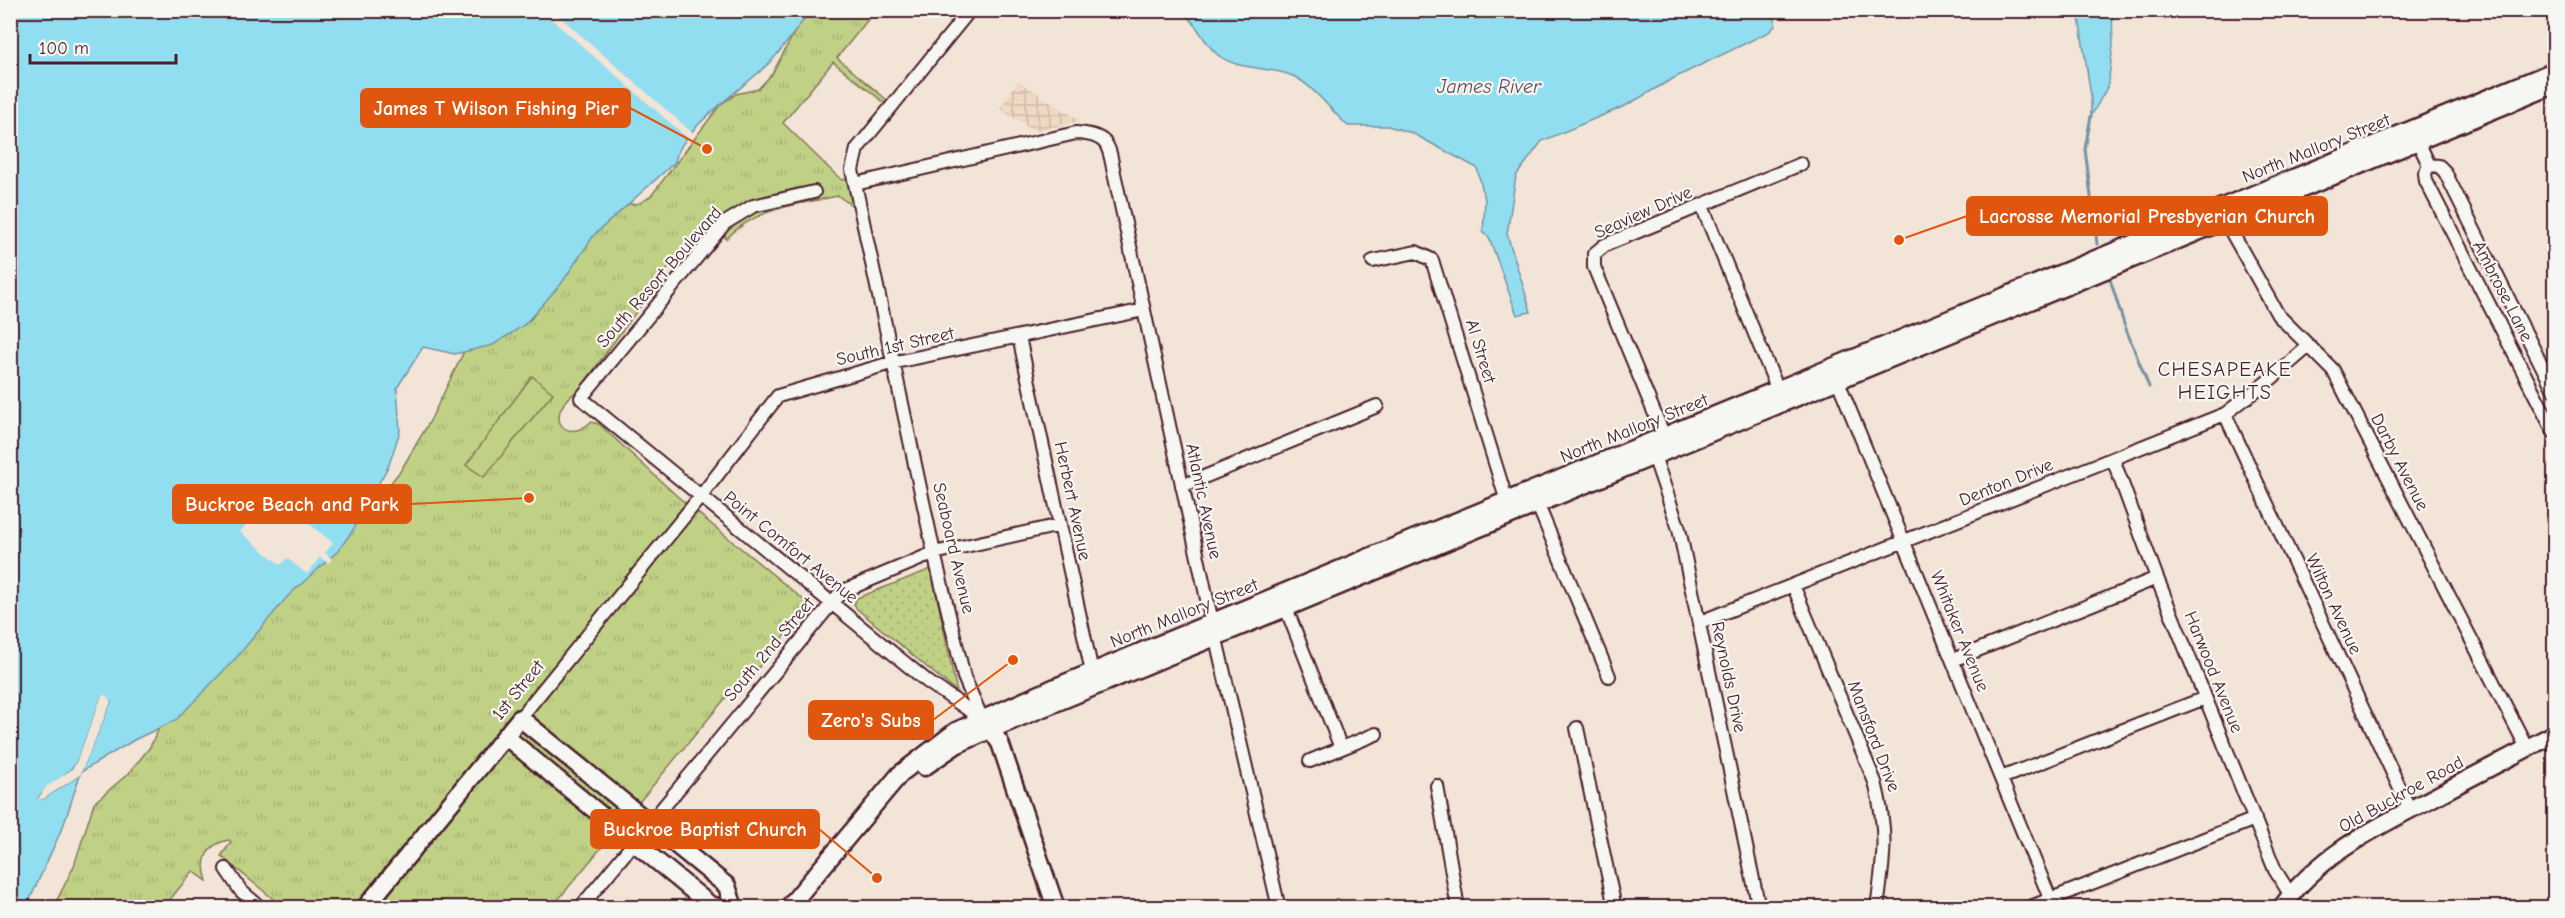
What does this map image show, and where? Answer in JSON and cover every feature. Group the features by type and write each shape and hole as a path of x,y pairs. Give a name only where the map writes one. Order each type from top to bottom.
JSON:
{"main road":[{"name":"North Mallory Street","path":"801,908 899,789 941,754 987,724 1092,672 1214,629 1286,608 1509,507 1537,503 1835,374 2415,135 2554,71"},
{"name":"North Mallory Street","path":"2415,135 2554,85"},
{"name":"North Mallory Street","path":"788,908 900,774 939,741 987,724 1509,507 1663,447 1778,390 1835,374"},
{"name":"1st Street","path":"365,908 520,718"},
{"path":"520,718 727,886 734,908"},
{"name":"Seaboard Avenue","path":"987,724 1000,743 1056,908"},
{"name":"Old Buckroe Road","path":"2285,901 2334,853 2554,734"},
{"path":"505,736 710,905 721,908"}],"street":[{"name":"Seaboard Avenue","path":"970,10 857,149 852,164 891,363 934,553 964,677 987,724"},
{"name":"Atlantic Avenue","path":"855,184 1076,133 1102,137 1107,146 1116,182 1214,629 1279,908"},
{"name":"Ambrose Lane","path":"2415,135 2429,165"},
{"name":"Seaview Drive","path":"1663,447 1593,260 1598,249 1801,164"},
{"name":"Ambrose Lane","path":"2429,165 2439,166 2445,172 2554,390"},
{"name":"Ambrose Lane","path":"2429,165 2426,170 2426,181 2554,432"},
{"name":"South Resort Boulevard","path":"581,398 725,223 753,206 814,192"},
{"path":"1702,206 1778,390"},
{"name":"Darby Avenue","path":"2222,215 2278,315 2333,370 2527,748"},
{"name":"Al Street","path":"1372,261 1416,252 1432,260 1509,507"},
{"name":"South 1st Street","path":"701,496 778,396 891,363 1144,310"},
{"name":"Herbert Avenue","path":"1019,337 1092,672"},
{"name":"Denton Drive","path":"1700,621 2224,414 2272,378 2309,346"},
{"name":"Whitaker Avenue","path":"1835,374 2052,904"},
{"name":"Point Comfort Avenue","path":"581,398 952,701 987,724"},
{"path":"1182,486 1377,406"},
{"name":"Wilton Avenue","path":"2224,414 2410,810"},
{"name":"Reynolds Drive","path":"1663,447 1759,908"},
{"name":"Harwood Avenue","path":"2113,459 2157,578 2278,877 2285,901"},
{"name":"1st Street","path":"520,718 701,496"},
{"path":"1537,503 1609,676"},
{"name":"South 2nd Street","path":"580,908 841,592 934,553 1060,525"},
{"path":"1953,660 2157,578"},
{"name":"Mansford Drive","path":"1793,585 1875,782 1883,812 1886,845 1877,908"},
{"path":"1286,608 1341,748"},
{"path":"2001,778 2205,698"},
{"path":"1577,728 1615,908"},
{"path":"1310,761 1376,734"},
{"path":"1437,786 1458,908"},
{"path":"2028,908 2052,904 2255,819"},
{"path":"226,868 241,891 261,908"}],"shaded area":[{"path":"1018,81 1081,121 1034,131 1000,109"}],"green space":[{"path":"806,11 875,11 837,58 894,106 891,108 833,62 783,123 835,174 842,180 847,179 853,206 838,196 792,205 751,220 726,239 716,210 669,267 579,390 567,399 561,408 559,417 565,429 581,428 591,422 599,424 677,496 810,605 748,680 743,677 552,907 283,907 221,856 231,842 229,840 215,845 207,854 204,867 207,881 193,871 164,907 53,908 74,866 94,803 129,773 150,747 177,690 342,538 377,500 401,470 430,421 474,331 517,327 531,319 617,199 634,204 651,196 720,105 736,94 758,89 772,74"},
{"path":"532,376 553,393 484,477 466,465"},
{"path":"931,569 957,692 857,609 854,604 857,598"}],"water":[{"name":"James River","path":"1775,10 1775,26 1769,32 1674,78 1627,105 1542,141 1516,176 1507,234 1531,312 1517,315 1489,237 1483,233 1485,200 1477,168 1412,133 1388,126 1348,126 1301,80 1284,73 1235,64 1218,55 1190,19 1178,11"},
{"path":"10,11 811,11 770,62 701,122 680,149 675,162 594,235 561,284 524,325 493,345 455,354 423,347 397,388 400,431 389,465 353,530 338,551 288,596 236,658 176,720 134,740 81,772 111,702 102,696 76,763 38,798 43,799 80,775 64,824 26,908 10,907"},
{"path":"2078,11 2112,11 2113,45 2108,86 2091,116 2091,96"}],"pier":[{"path":"542,11 553,11 695,135 690,140"},
{"path":"271,493 333,543 325,553 332,559 328,563 320,557 307,574 287,558 281,565 240,532"},
{"path":"102,695 107,696 111,702 80,775 43,799 38,799 46,787 71,770 76,763","holes":["104,699 108,702 78,772 44,795 48,789 73,773"]}],"waterway":[{"path":"2091,116 2085,149 2097,244"},
{"path":"2110,279 2124,324 2149,387"}],"place":[{"name":"James T Wilson Fishing Pier","path":"707,149"},
{"name":"Lacrosse Memorial Presbyerian Church","path":"1899,240"},
{"name":"Buckroe Beach and Park","path":"529,498"},
{"name":"Zero's Subs","path":"1013,660"},
{"name":"Buckroe Baptist Church","path":"877,878"}],"district":[{"name":"CHESAPEAKE HEIGHTS","path":"2225,380"}]}
